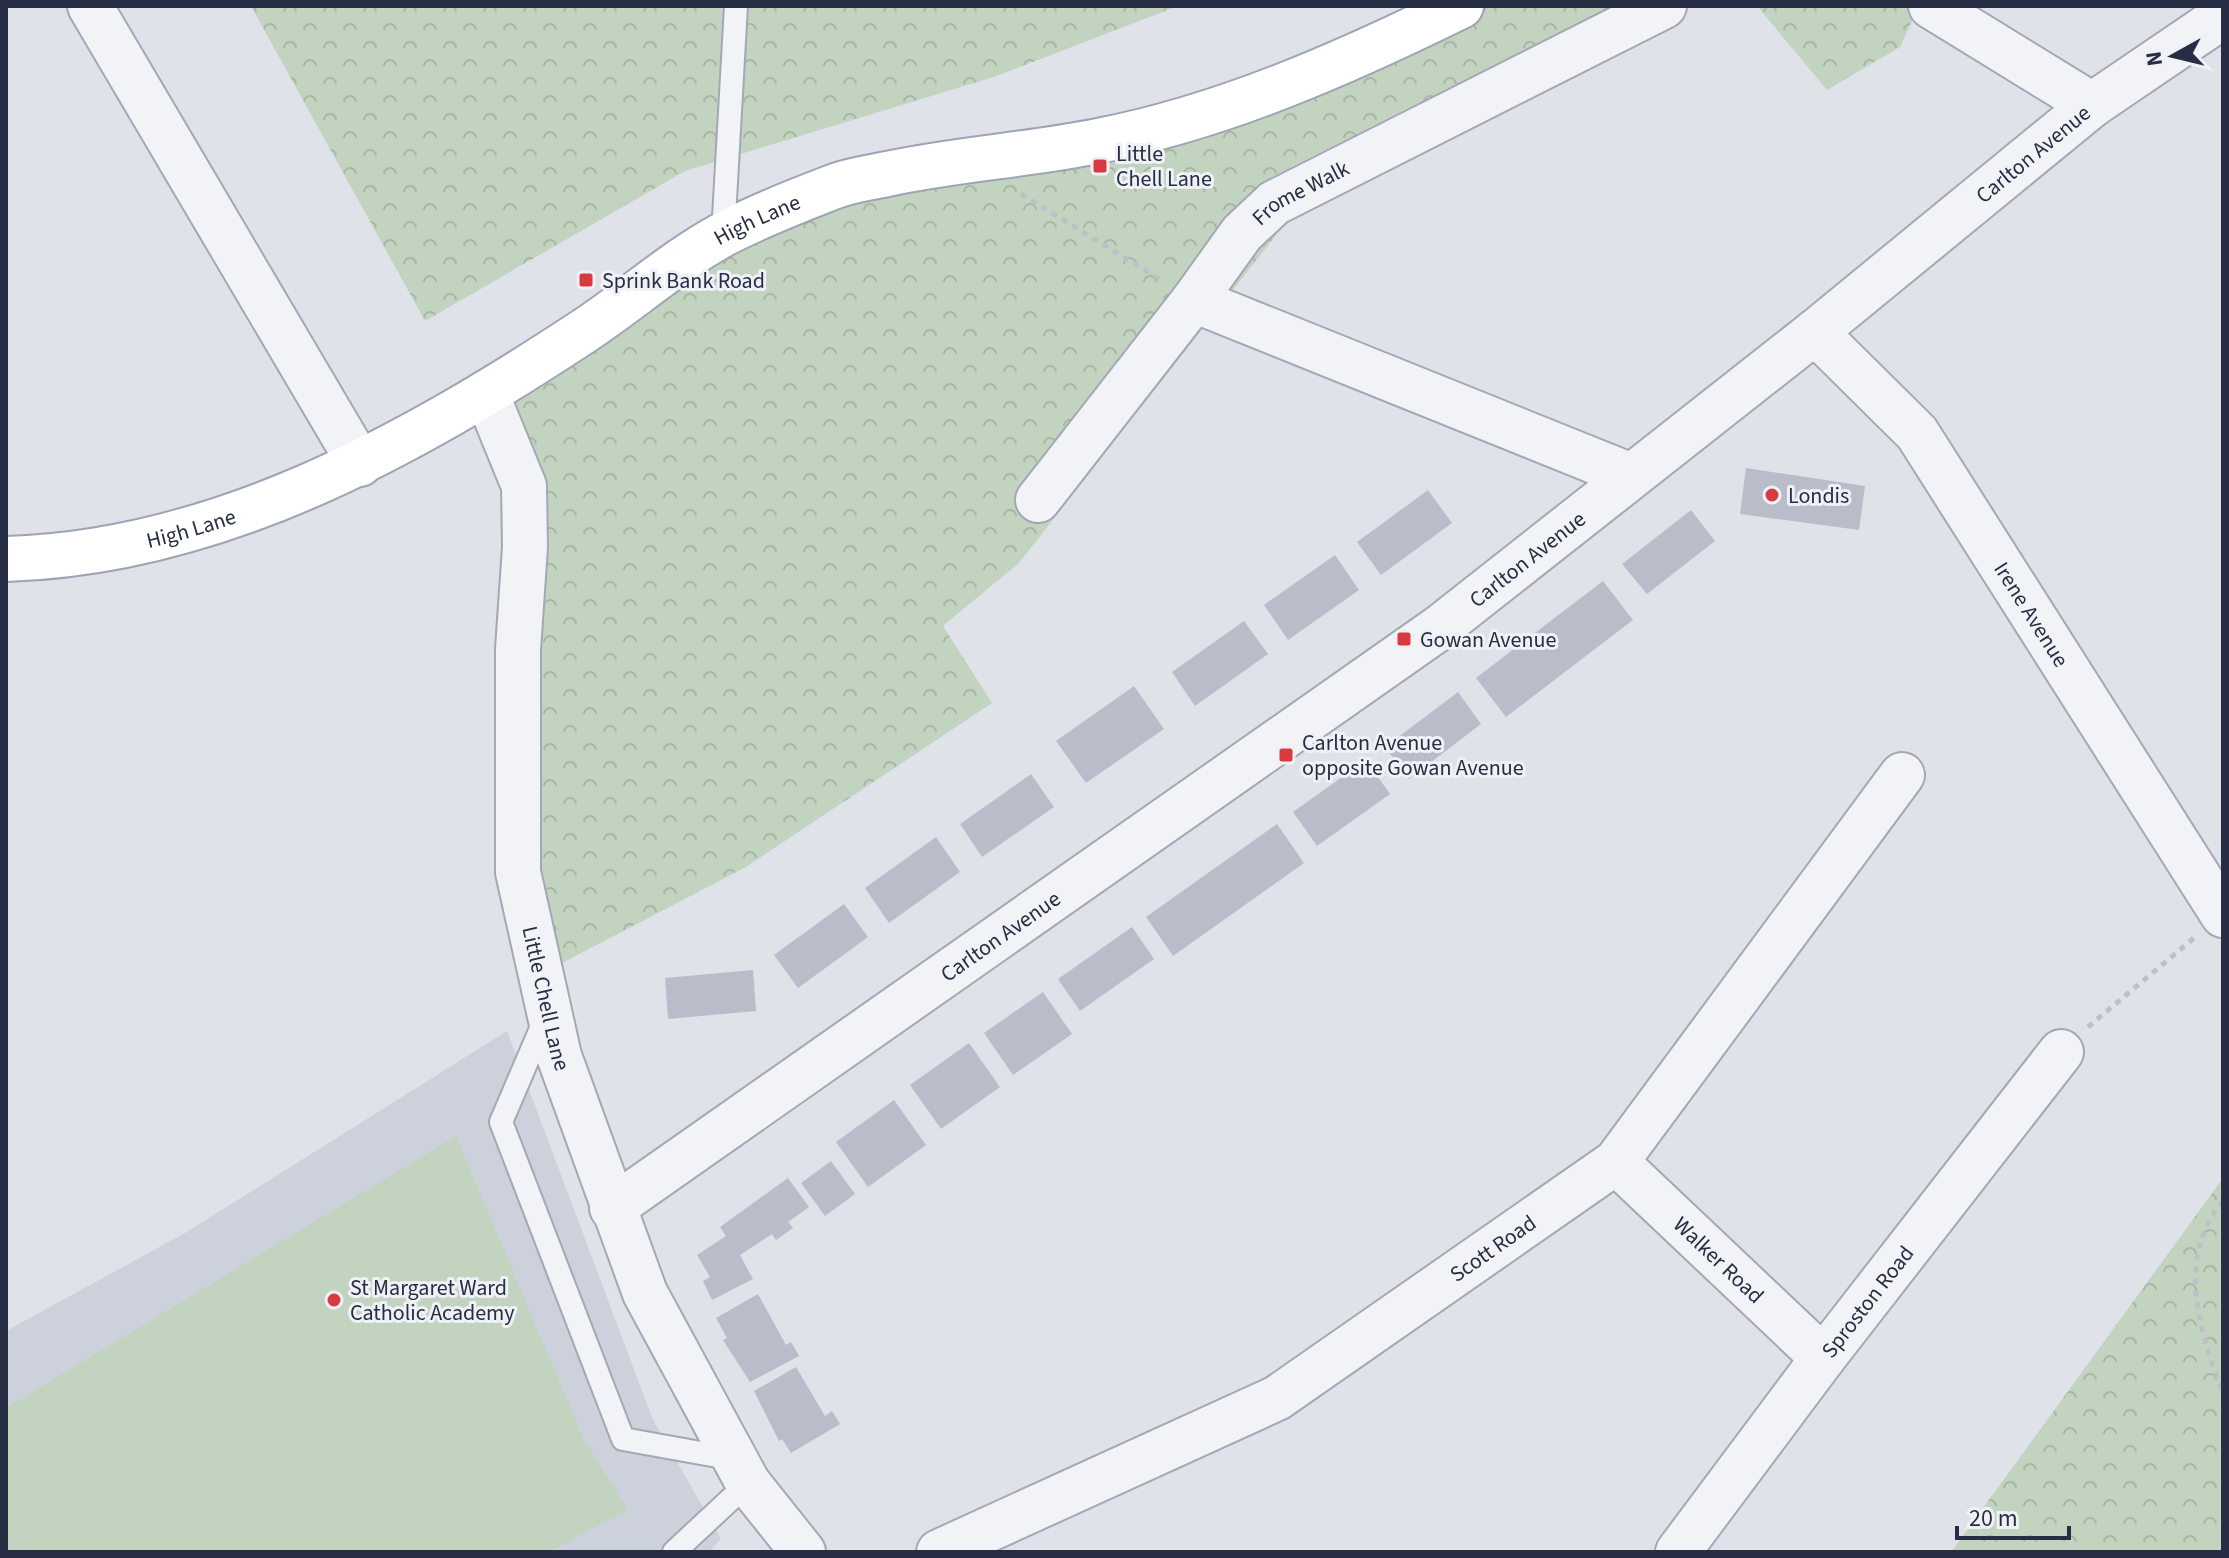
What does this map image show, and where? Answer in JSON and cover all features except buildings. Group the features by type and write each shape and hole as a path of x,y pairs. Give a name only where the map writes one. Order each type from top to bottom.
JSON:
{"main road":[{"name":"High Lane","path":"6,559 99,551 173,535 284,496 360,464 486,393 582,333 723,235 838,184 984,157 1099,141 1243,100 1386,43 1461,6"}],"street":[{"path":"90,6 360,464"},
{"name":"Frome Walk","path":"1038,500 1194,300 1242,233 1274,203 1664,6"},
{"path":"1931,6 2092,105"},
{"name":"Carlton Avenue","path":"612,1208 1439,628 1629,475 1815,332 2092,105 2223,16"},
{"path":"1194,300 1629,475"},
{"name":"Irene Avenue","path":"1815,332 1917,433 2222,914"},
{"name":"Little Chell Lane","path":"486,393 524,486 525,547 518,649 518,872 559,1056 645,1293 741,1471 803,1552"},
{"name":"Scott Road","path":"939,1552 1277,1398 1616,1162 1902,775"},
{"name":"Sproston Road","path":"1678,1552 1823,1358 2061,1052"},
{"name":"Walker Road","path":"1616,1162 1823,1358"}],"lane":[{"path":"723,235 736,6"},
{"path":"549,1010 501,1122 623,1439 741,1471 674,1552"}],"path":[{"path":"984,157 1002,182 1194,300"},
{"path":"2061,1052 2222,914"},
{"path":"2223,1201 2202,1241 2195,1275 2197,1313 2223,1393"}],"shaded area":[{"name":"St Margaret Ward Catholic Academy","path":"507,1031 653,1420 721,1539 709,1552 6,1552 6,1331 185,1233"}],"green space":[{"path":"251,6 1178,6 994,77 685,171 425,321"},
{"path":"1460,6 1683,6 1287,221 1019,563 943,626 992,703 746,867 541,974 525,547 486,393 723,235 1099,141"},
{"path":"1757,6 1919,6 1900,47 1827,90"},
{"name":"St Margaret Ward Catholic Academy","path":"456,1136 584,1440 628,1510 548,1552 6,1552 6,1408"},
{"path":"2223,1178 2223,1552 1951,1552"}],"place":[{"name":"Little Chell Lane","path":"1100,166"},
{"name":"Sprink Bank Road","path":"586,280"},
{"name":"Londis","path":"1772,495"},
{"name":"Gowan Avenue","path":"1404,639"},
{"name":"Carlton Avenue opposite Gowan Avenue","path":"1286,755"},
{"name":"St Margaret Ward Catholic Academy","path":"334,1300"}]}
